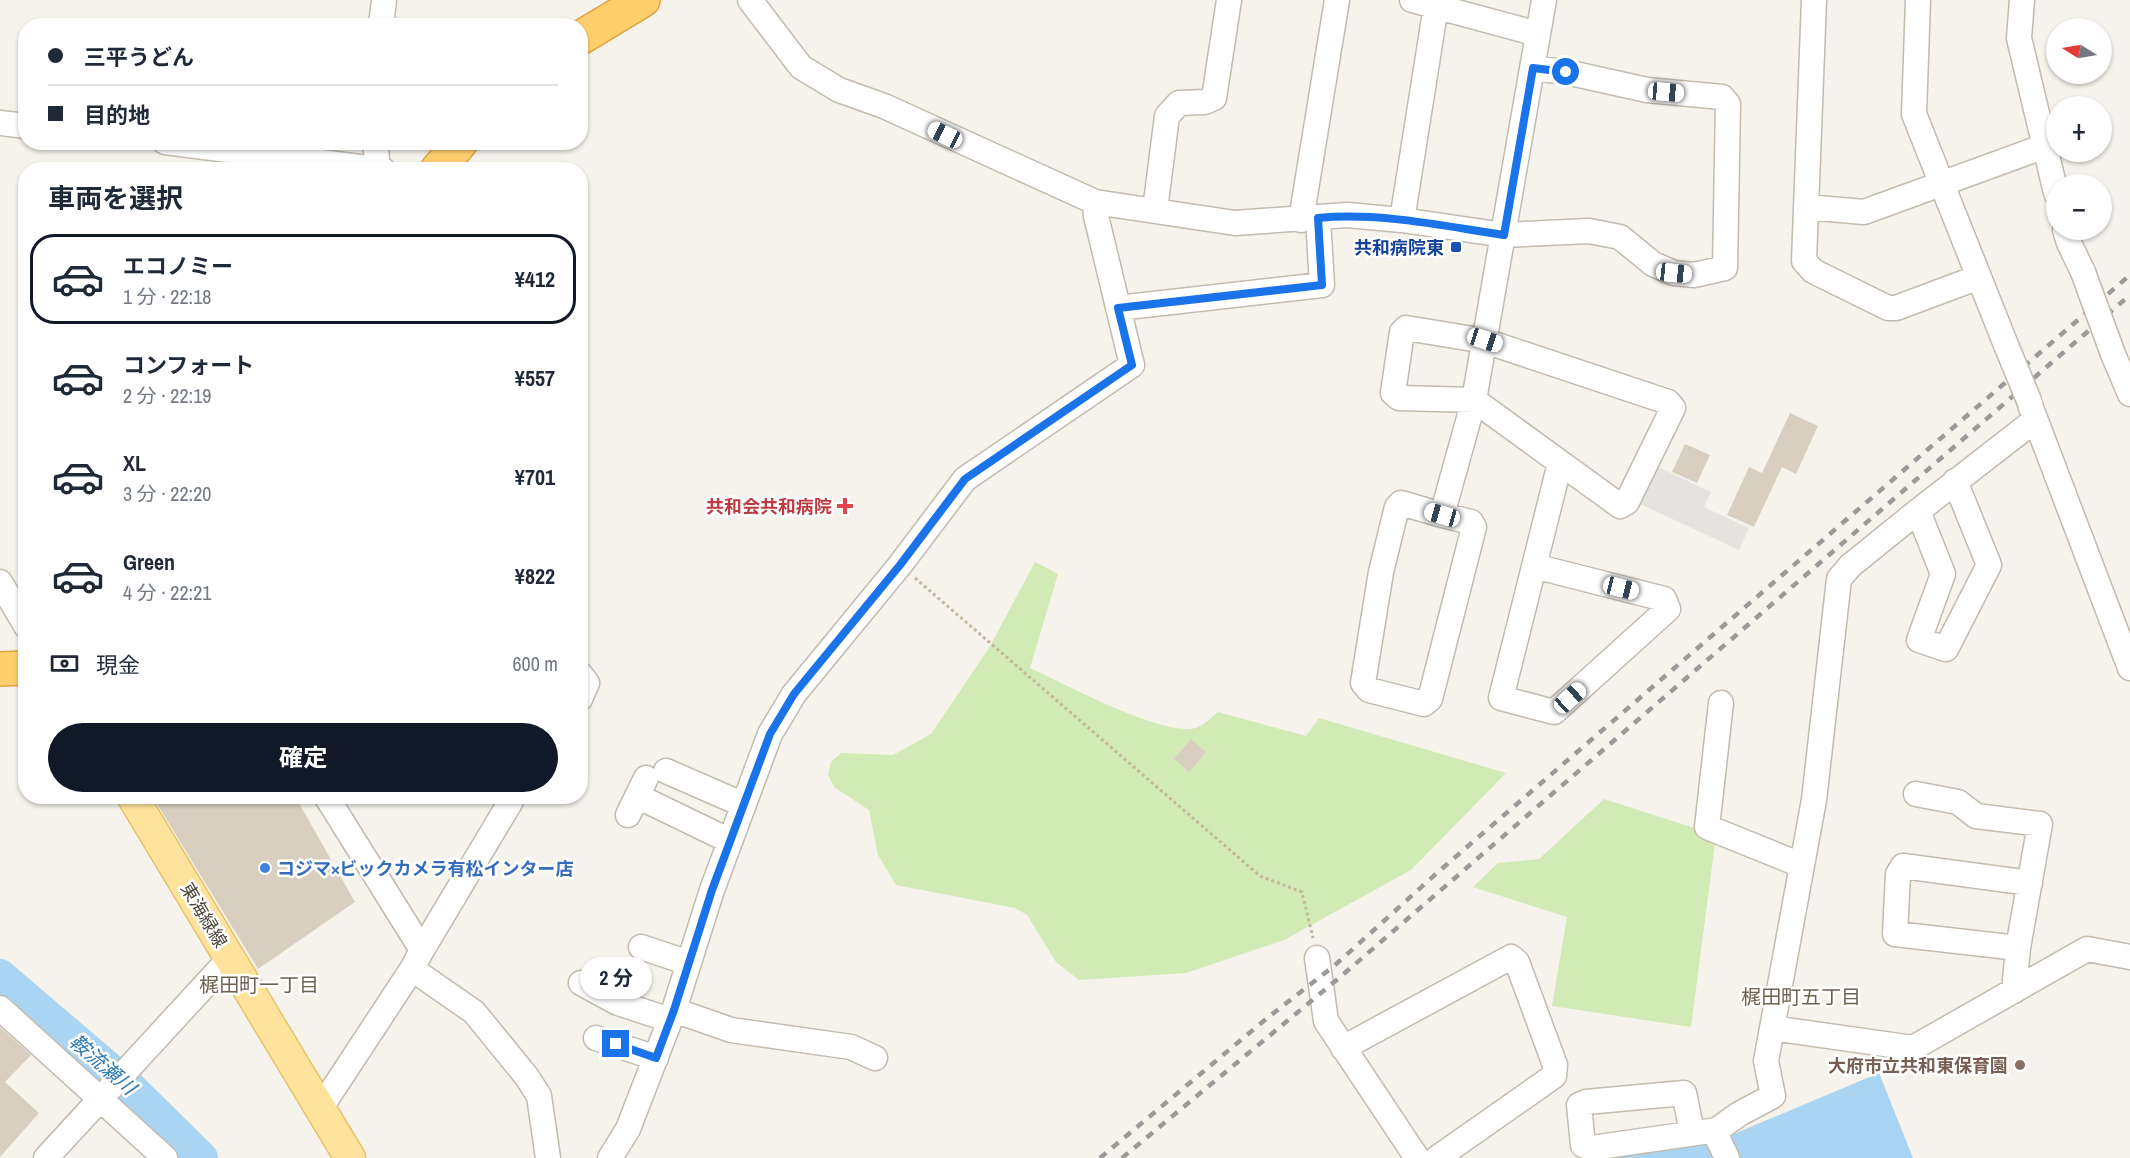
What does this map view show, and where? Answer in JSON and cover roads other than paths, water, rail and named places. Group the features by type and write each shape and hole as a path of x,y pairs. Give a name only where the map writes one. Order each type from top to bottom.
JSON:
{"highway":[{"path":"588,33 643,0"},
{"path":"445,162 454,150"},
{"path":"0,669 18,668"}],"main road":[{"name":"東海緑線","path":"137,804 350,1158"}],"street":[{"path":"382,18 384,0"},
{"path":"750,0 801,67 839,90 884,106 1095,202 1235,223 1347,215 1402,220 1504,235 1589,231 1620,237 1653,264 1674,273 1694,275 1725,268 1728,105 1722,97 1647,90 1533,68"},
{"path":"1155,210 1167,116 1179,103 1205,102 1214,98 1228,0"},
{"path":"1118,308 1322,285 1309,219 1337,0"},
{"path":"1412,0 1538,34"},
{"path":"1442,515 1474,400 1544,0"},
{"path":"1814,0 1804,261 1813,271 1888,308 1896,308 1979,277"},
{"path":"1918,0 1914,114 2006,345 2130,668"},
{"path":"2022,0 2019,38 2052,174"},
{"path":"1402,220 1436,6"},
{"path":"0,123 18,125"},
{"path":"1806,207 1864,212 2045,146"},
{"path":"229,150 325,162"},
{"path":"610,1158 628,1129 656,1058 730,841 770,734 794,694 900,565 965,479 1132,365 1096,216 1095,202"},
{"path":"2068,240 2083,272 2112,354 2129,387"},
{"path":"1406,328 1485,340 1668,402 1673,408 1627,502 1620,506 1474,400 1399,398 1393,393 1402,332 1406,328"},
{"path":"1692,1132 1717,1130 1739,1114 1773,1096 1766,1061 1814,800 1839,579 1850,566 1955,481 2032,412"},
{"path":"1534,566 1664,599 1668,609 1554,712 1501,698 1534,566 1560,463"},
{"path":"1918,511 1943,574 1919,640 1946,648 1989,566 1955,481"},
{"path":"1401,503 1442,515 1471,522 1473,527 1430,699 1424,704 1369,690 1362,683 1381,572 1397,507 1401,503"},
{"path":"0,582 18,612"},
{"path":"1721,703 1707,827 1801,865"},
{"path":"730,841 644,790 744,805"},
{"path":"1916,794 1958,802 1976,816 2040,824 2018,948 2014,991"},
{"path":"330,804 417,960 474,1012 527,1077 539,1096 548,1158"},
{"path":"320,1109 417,960 509,804"},
{"path":"2018,948 1895,934 1898,874 1903,866 2030,883"},
{"path":"641,947 689,963"},
{"path":"1772,1028 1913,1048 2087,949 2130,957"},
{"path":"1343,1048 1511,957 1517,962 1555,1065 1554,1076 1437,1158"},
{"path":"46,1158 230,958"},
{"path":"1317,958 1326,1021 1417,1158"},
{"path":"581,983 618,1003 731,1030 851,1047 875,1058"},
{"path":"0,1008 111,1086 165,1158"},
{"path":"596,1038 656,1058"},
{"path":"1717,1130 1727,1158"}],"water":[{"path":"1879,1073 1913,1158 1732,1158 1729,1136"},
{"path":"1707,1140 1715,1158 1581,1158"}],"waterway":[{"name":"鞍流瀬川","path":"0,975 123,1080 202,1158"}],"railway":[{"path":"1100,1158 1266,1019 1334,966 1438,872 2130,275"},
{"path":"1122,1158 1339,978 2130,295"}],"place":[{"name":"共和病院東","path":"1456,247"},
{"name":"共和会共和病院","path":"845,506"},
{"name":"コジマ×ビックカメラ有松インター店","path":"265,868"},
{"name":"大府市立共和東保育園","path":"2020,1065"}],"district":[{"name":"梶田町一丁目","path":"259,984"},
{"name":"梶田町五丁目","path":"1801,996"}]}
